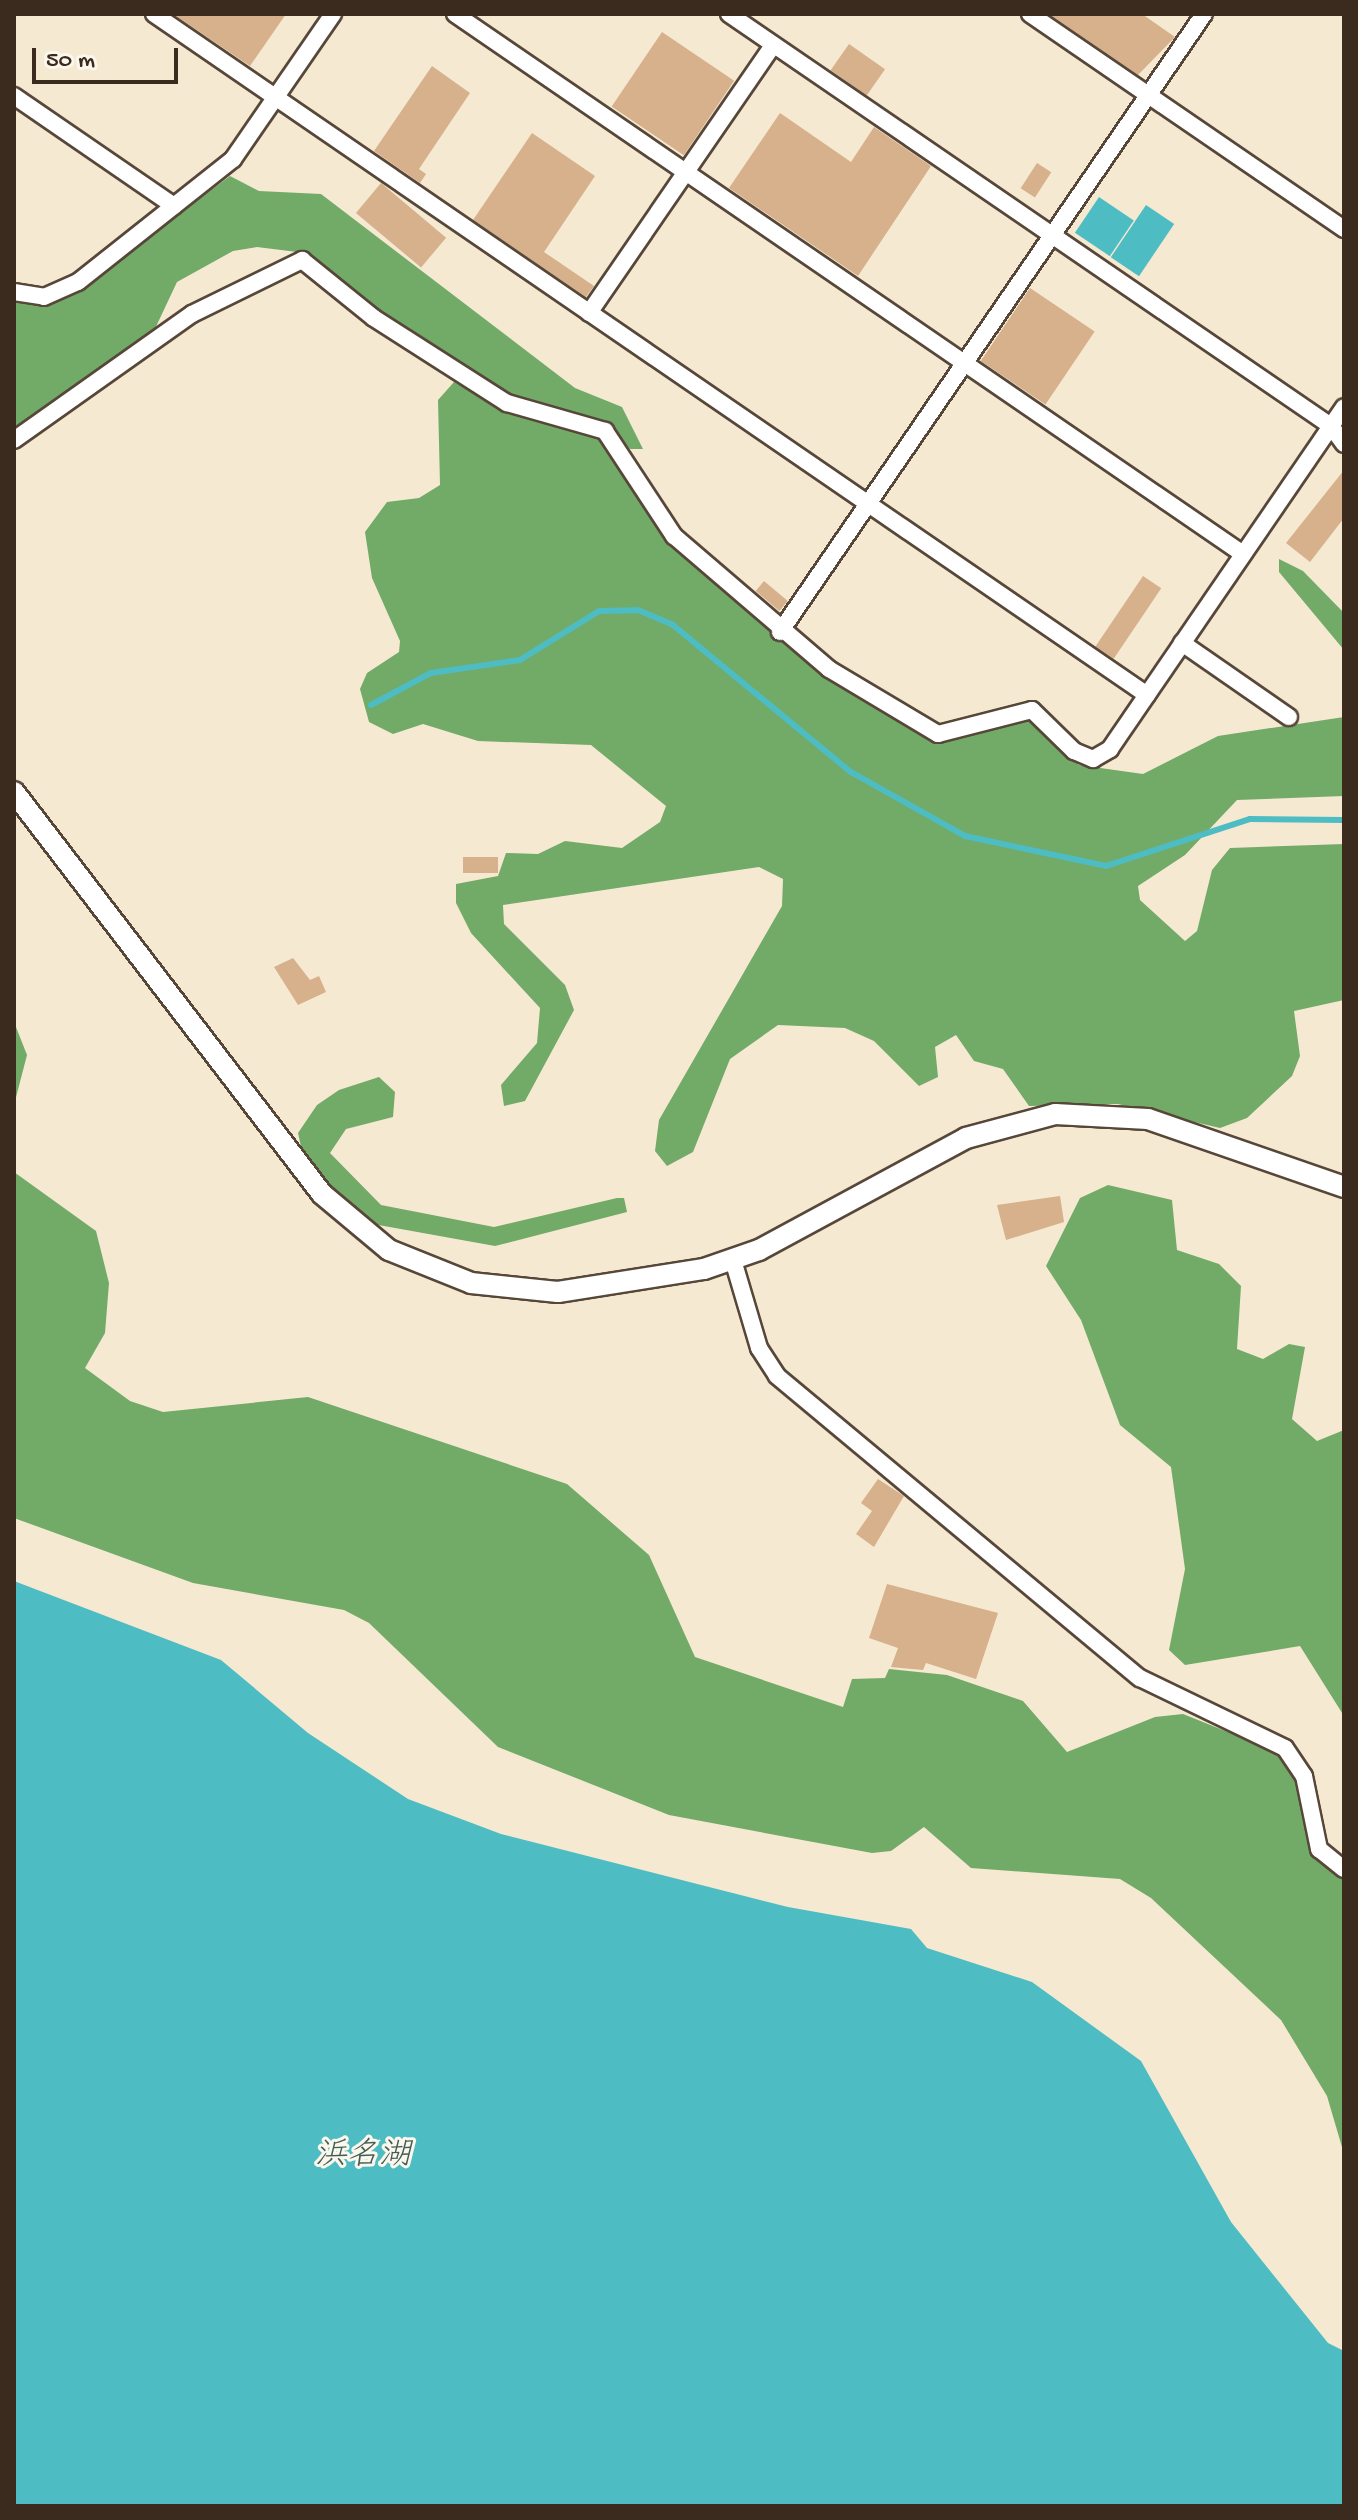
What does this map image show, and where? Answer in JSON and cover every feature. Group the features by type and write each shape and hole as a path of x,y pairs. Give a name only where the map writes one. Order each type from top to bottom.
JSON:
{"street":[{"path":"154,14 1147,695"},
{"path":"14,292 62,292 233,159 333,14"},
{"path":"455,14 1243,554"},
{"path":"729,14 1331,426 1344,444"},
{"path":"1030,14 1344,229"},
{"path":"780,632 1204,14"},
{"path":"589,313 773,45"},
{"path":"14,96 174,206"},
{"path":"14,440 192,314 302,260 374,318 507,403 605,431 674,536 780,632 938,734 1032,710 1074,751 1093,759 1110,749 1344,407"},
{"path":"1182,643 1289,717"},
{"path":"14,792 321,1193 389,1250 442,1275 528,1292 676,1275 733,1260 966,1138 1055,1114 1148,1119 1344,1187"},
{"path":"733,1260 759,1348 777,1376 1140,1678 1285,1748 1304,1776 1319,1849 1344,1869"}],"green space":[{"path":"230,176 259,191 321,194 575,388 622,407 643,449 630,449 608,425 511,397 379,312 305,253 257,247 233,251 177,282 153,333 14,431 14,300 65,299"},
{"path":"454,382 514,415 601,438 683,555 790,649 931,738 1029,720 1079,765 1143,774 1218,736 1344,717 1344,796 1237,800 1185,855 1138,886 1140,900 1185,941 1197,931 1212,870 1230,848 1344,844 1344,1000 1294,1011 1300,1056 1292,1076 1247,1118 1220,1128 1118,1104 1029,1106 1003,1069 974,1061 956,1035 935,1047 938,1077 919,1086 874,1041 845,1028 778,1025 730,1059 693,1152 667,1166 655,1151 659,1120 782,906 783,879 759,867 503,905 504,924 565,985 574,1010 525,1101 504,1106 501,1085 537,1043 540,1008 471,933 456,903 456,884 498,876 506,853 538,854 565,841 622,848 660,822 666,806 591,745 478,741 423,724 393,734 369,722 360,689 367,673 399,652 400,641 372,578 365,532 387,502 419,498 440,485 438,400"},
{"path":"1279,559 1303,571 1344,613 1344,650 1279,572"},
{"path":"14,1022 27,1055 14,1105"},
{"path":"379,1077 395,1092 393,1117 346,1129 330,1153 381,1205 494,1227 617,1198 624,1198 627,1212 495,1246 373,1224 329,1187 302,1151 298,1133 317,1105 339,1090"},
{"path":"14,1172 96,1231 109,1283 105,1333 85,1368 130,1401 163,1412 308,1397 567,1484 649,1555 695,1657 843,1707 852,1679 885,1678 889,1669 947,1675 1023,1701 1067,1752 1155,1717 1183,1714 1280,1753 1297,1779 1312,1852 1344,1877 1344,2154 1327,2096 1281,2020 1151,1898 1120,1879 971,1868 924,1827 891,1851 872,1853 669,1815 498,1747 369,1623 344,1610 193,1583 14,1518"},
{"path":"1108,1185 1172,1200 1177,1250 1219,1264 1241,1286 1237,1349 1263,1359 1289,1344 1305,1347 1292,1419 1317,1441 1344,1430 1344,1716 1300,1646 1185,1665 1169,1650 1185,1569 1171,1467 1120,1425 1081,1320 1046,1266 1080,1198"}],"water":[{"path":"1099,197 1134,220 1110,256 1075,233"},
{"path":"1146,205 1174,224 1139,276 1111,257"},
{"name":"浜名湖","path":"14,1581 221,1660 308,1733 408,1799 501,1834 788,1907 911,1929 927,1948 1032,1982 1141,2061 1231,2222 1328,2343 1344,2351 1344,2506 14,2506"}],"building":[{"path":"173,14 286,14 250,66"},
{"path":"1049,14 1142,14 1175,37 1138,75"},
{"path":"662,32 734,81 684,155 612,107"},
{"path":"849,44 885,69 867,95 831,70"},
{"path":"432,66 470,93 419,169 426,174 420,183 374,151"},
{"path":"780,113 851,162 874,127 931,166 858,276 729,188"},
{"path":"532,133 595,176 544,252 594,286 586,297 473,220"},
{"path":"1037,163 1051,172 1035,197 1021,188"},
{"path":"381,183 446,238 421,268 356,213"},
{"path":"1030,288 1095,332 1045,405 981,361"},
{"path":"1344,470 1344,518 1310,562 1286,543"},
{"path":"1143,576 1161,588 1114,659 1095,646"},
{"path":"764,581 788,601 779,611 756,591"},
{"path":"463,857 498,857 498,873 463,873"},
{"path":"293,958 310,980 319,976 326,992 298,1005 274,967"},
{"path":"1060,1196 1064,1222 1006,1240 997,1205"},
{"path":"878,1479 904,1496 874,1547 856,1534 872,1511 861,1503"},
{"path":"887,1584 998,1613 976,1679 926,1663 923,1670 891,1667 898,1648 869,1638"}],"waterway":[{"path":"371,705 431,673 520,660 599,611 638,610 673,625 851,772 965,836 1106,866 1250,819 1344,820"}]}
